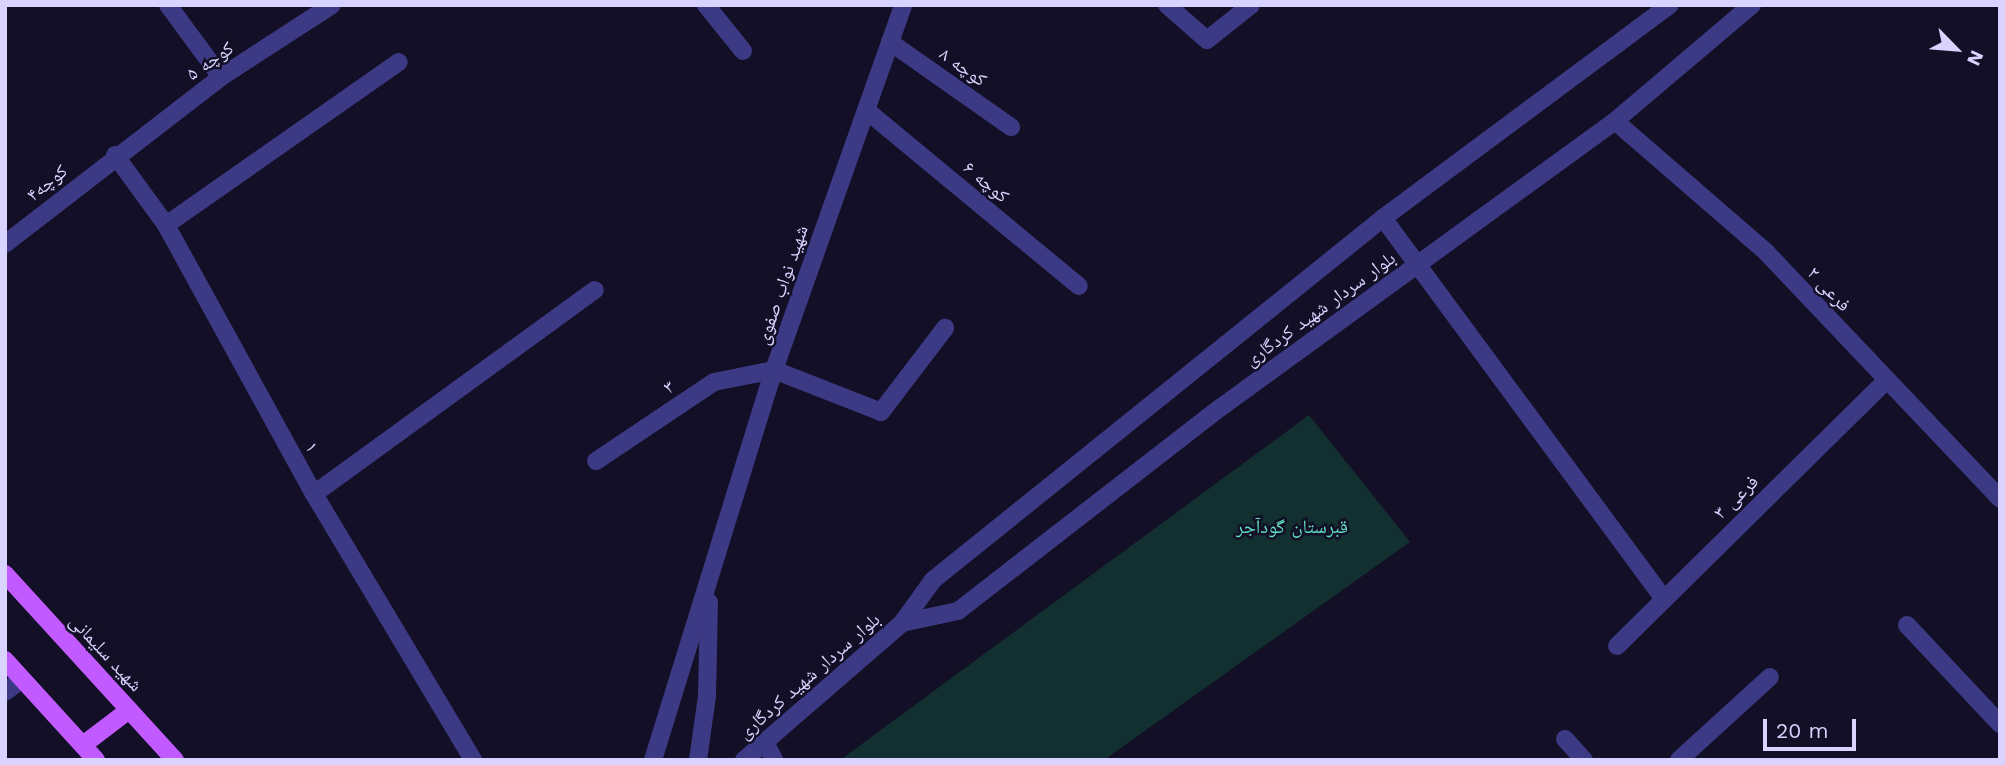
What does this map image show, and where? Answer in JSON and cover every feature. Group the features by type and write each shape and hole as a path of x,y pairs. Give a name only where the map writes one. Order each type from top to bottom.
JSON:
{"main road":[{"name":"شهید سلیمانی","path":"5,574 175,760"},
{"path":"5,660 96,760"},
{"path":"83,745 129,710"}],"street":[{"path":"168,5 221,78"},
{"name":"کوچه ۵","path":"115,155 221,78 332,5"},
{"name":"شهید نواب صفوی","path":"653,760 774,370 903,5"},
{"path":"1167,5 1207,40 1251,5"},
{"name":"بلوار سردار شهید کردگاری","path":"744,760 902,623 933,580 1382,218 1670,5"},
{"name":"بلوار سردار شهید کردگاری","path":"902,623 958,611 1220,408 1615,121 1752,5"},
{"path":"715,8 743,51"},
{"name":"کوچه ۸","path":"890,42 1011,127"},
{"path":"166,225 400,62"},
{"name":"کوچه ۶","path":"866,110 1079,286"},
{"name":"فرعی ۲","path":"1615,121 1766,252 2000,499"},
{"name":"۱","path":"115,155 166,225 314,494 473,760"},
{"name":"کوچه۴","path":"5,244 115,155"},
{"path":"1382,218 1418,263 1663,598"},
{"path":"314,494 595,290"},
{"path":"774,370 881,412 945,328"},
{"name":"۳","path":"597,461 714,382 774,370"},
{"name":"فرعی ۳","path":"1618,646 1663,598 1886,381"},
{"name":"شهید نواب صفوی","path":"698,760 707,696 710,581"},
{"path":"1907,625 2000,724"},
{"path":"1679,760 1770,677"},
{"path":"5,692 22,679"},
{"path":"1566,739 1584,760"},
{"path":"765,742 774,760"}],"green space":[{"name":"قبرستان گودآجر","path":"1309,415 1410,542 1104,760 840,760"}]}
